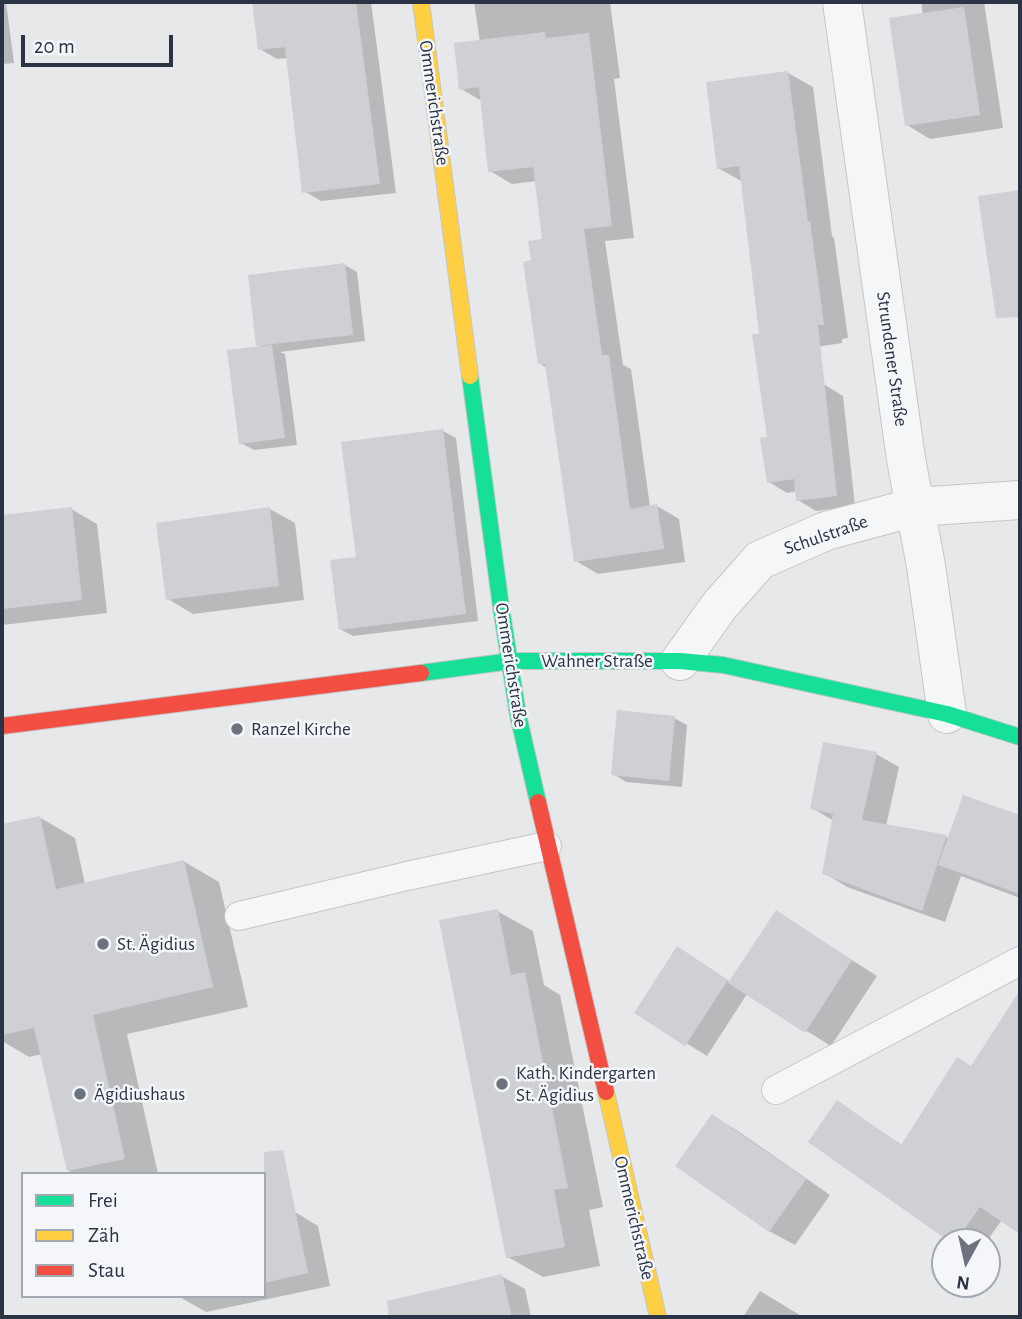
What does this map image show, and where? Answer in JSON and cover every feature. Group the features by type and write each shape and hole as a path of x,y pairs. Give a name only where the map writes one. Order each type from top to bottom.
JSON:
{"street":[{"name":"Ommerichstraße","path":"421,2 501,607 519,715 547,846 658,1317"},
{"name":"Strundener Straße","path":"842,2 906,458 947,714"},
{"name":"Schulstraße","path":"680,661 720,605 760,560 826,531 915,507 1020,500"},
{"name":"Wahner Straße","path":"2,726 511,661 680,661 723,665 947,714 1020,737"}],"lane":[{"path":"239,916 547,846"},
{"path":"775,1090 1020,961"}],"building":[{"path":"252,2 356,2 380,184 302,193 285,47 258,50"},
{"path":"964,7 980,115 905,126 889,18"},
{"path":"545,32 546,38 589,33 612,226 584,229 602,355 609,355 630,509 657,504 664,549 574,562 545,364 538,364 523,262 531,260 528,241 542,239 533,167 488,172 479,87 459,90 454,43"},
{"path":"788,71 824,325 818,325 837,496 796,501 794,479 767,483 760,438 767,437 752,334 759,334 739,166 717,169 706,82"},
{"path":"1020,190 1020,317 996,318 978,196"},
{"path":"345,263 353,335 256,346 248,275"},
{"path":"272,345 285,438 239,444 227,350"},
{"path":"443,429 466,614 339,630 330,560 356,557 341,442"},
{"path":"72,507 82,600 2,609 2,515"},
{"path":"270,507 279,586 166,600 156,523"},
{"path":"617,710 675,716 669,781 611,775"},
{"path":"823,742 877,752 862,820 947,835 922,911 822,874 833,814 849,817 810,809"},
{"path":"963,795 1020,815 1020,894 938,865"},
{"name":"St. Ägidius","path":"40,816 56,889 184,860 213,987 93,1015 125,1159 67,1171 34,1028 2,1035 2,824"},
{"name":"Kath. Kindergarten St. Ägidius","path":"498,909 511,975 525,972 568,1188 554,1190 565,1247 506,1258 439,920"},
{"path":"776,910 852,960 805,1033 728,983"},
{"path":"677,946 728,980 685,1046 634,1013"},
{"path":"1020,990 1020,1234 980,1207 965,1228 931,1229 808,1142 837,1100 901,1145 957,1057 971,1066"},
{"path":"712,1114 806,1179 769,1232 675,1166"},
{"path":"283,1150 308,1273 266,1283 266,1172 264,1152"},
{"path":"502,1274 512,1317 389,1317 387,1301"}],"traffic: fast":[{"path":"470,376 518,715 538,802"},
{"path":"421,673 511,661 680,661 723,665 947,714 1020,737"}],"traffic: slow":[{"path":"421,2 470,376"},
{"path":"606,1092 658,1317"}],"traffic: jam":[{"path":"2,726 421,673"},
{"path":"538,802 606,1092"}],"place":[{"name":"Ranzel Kirche","path":"237,729"},
{"name":"St. Ägidius","path":"103,944"},
{"name":"Kath. Kindergarten St. Ägidius","path":"502,1084"},
{"name":"Ägidiushaus","path":"80,1094"}]}
